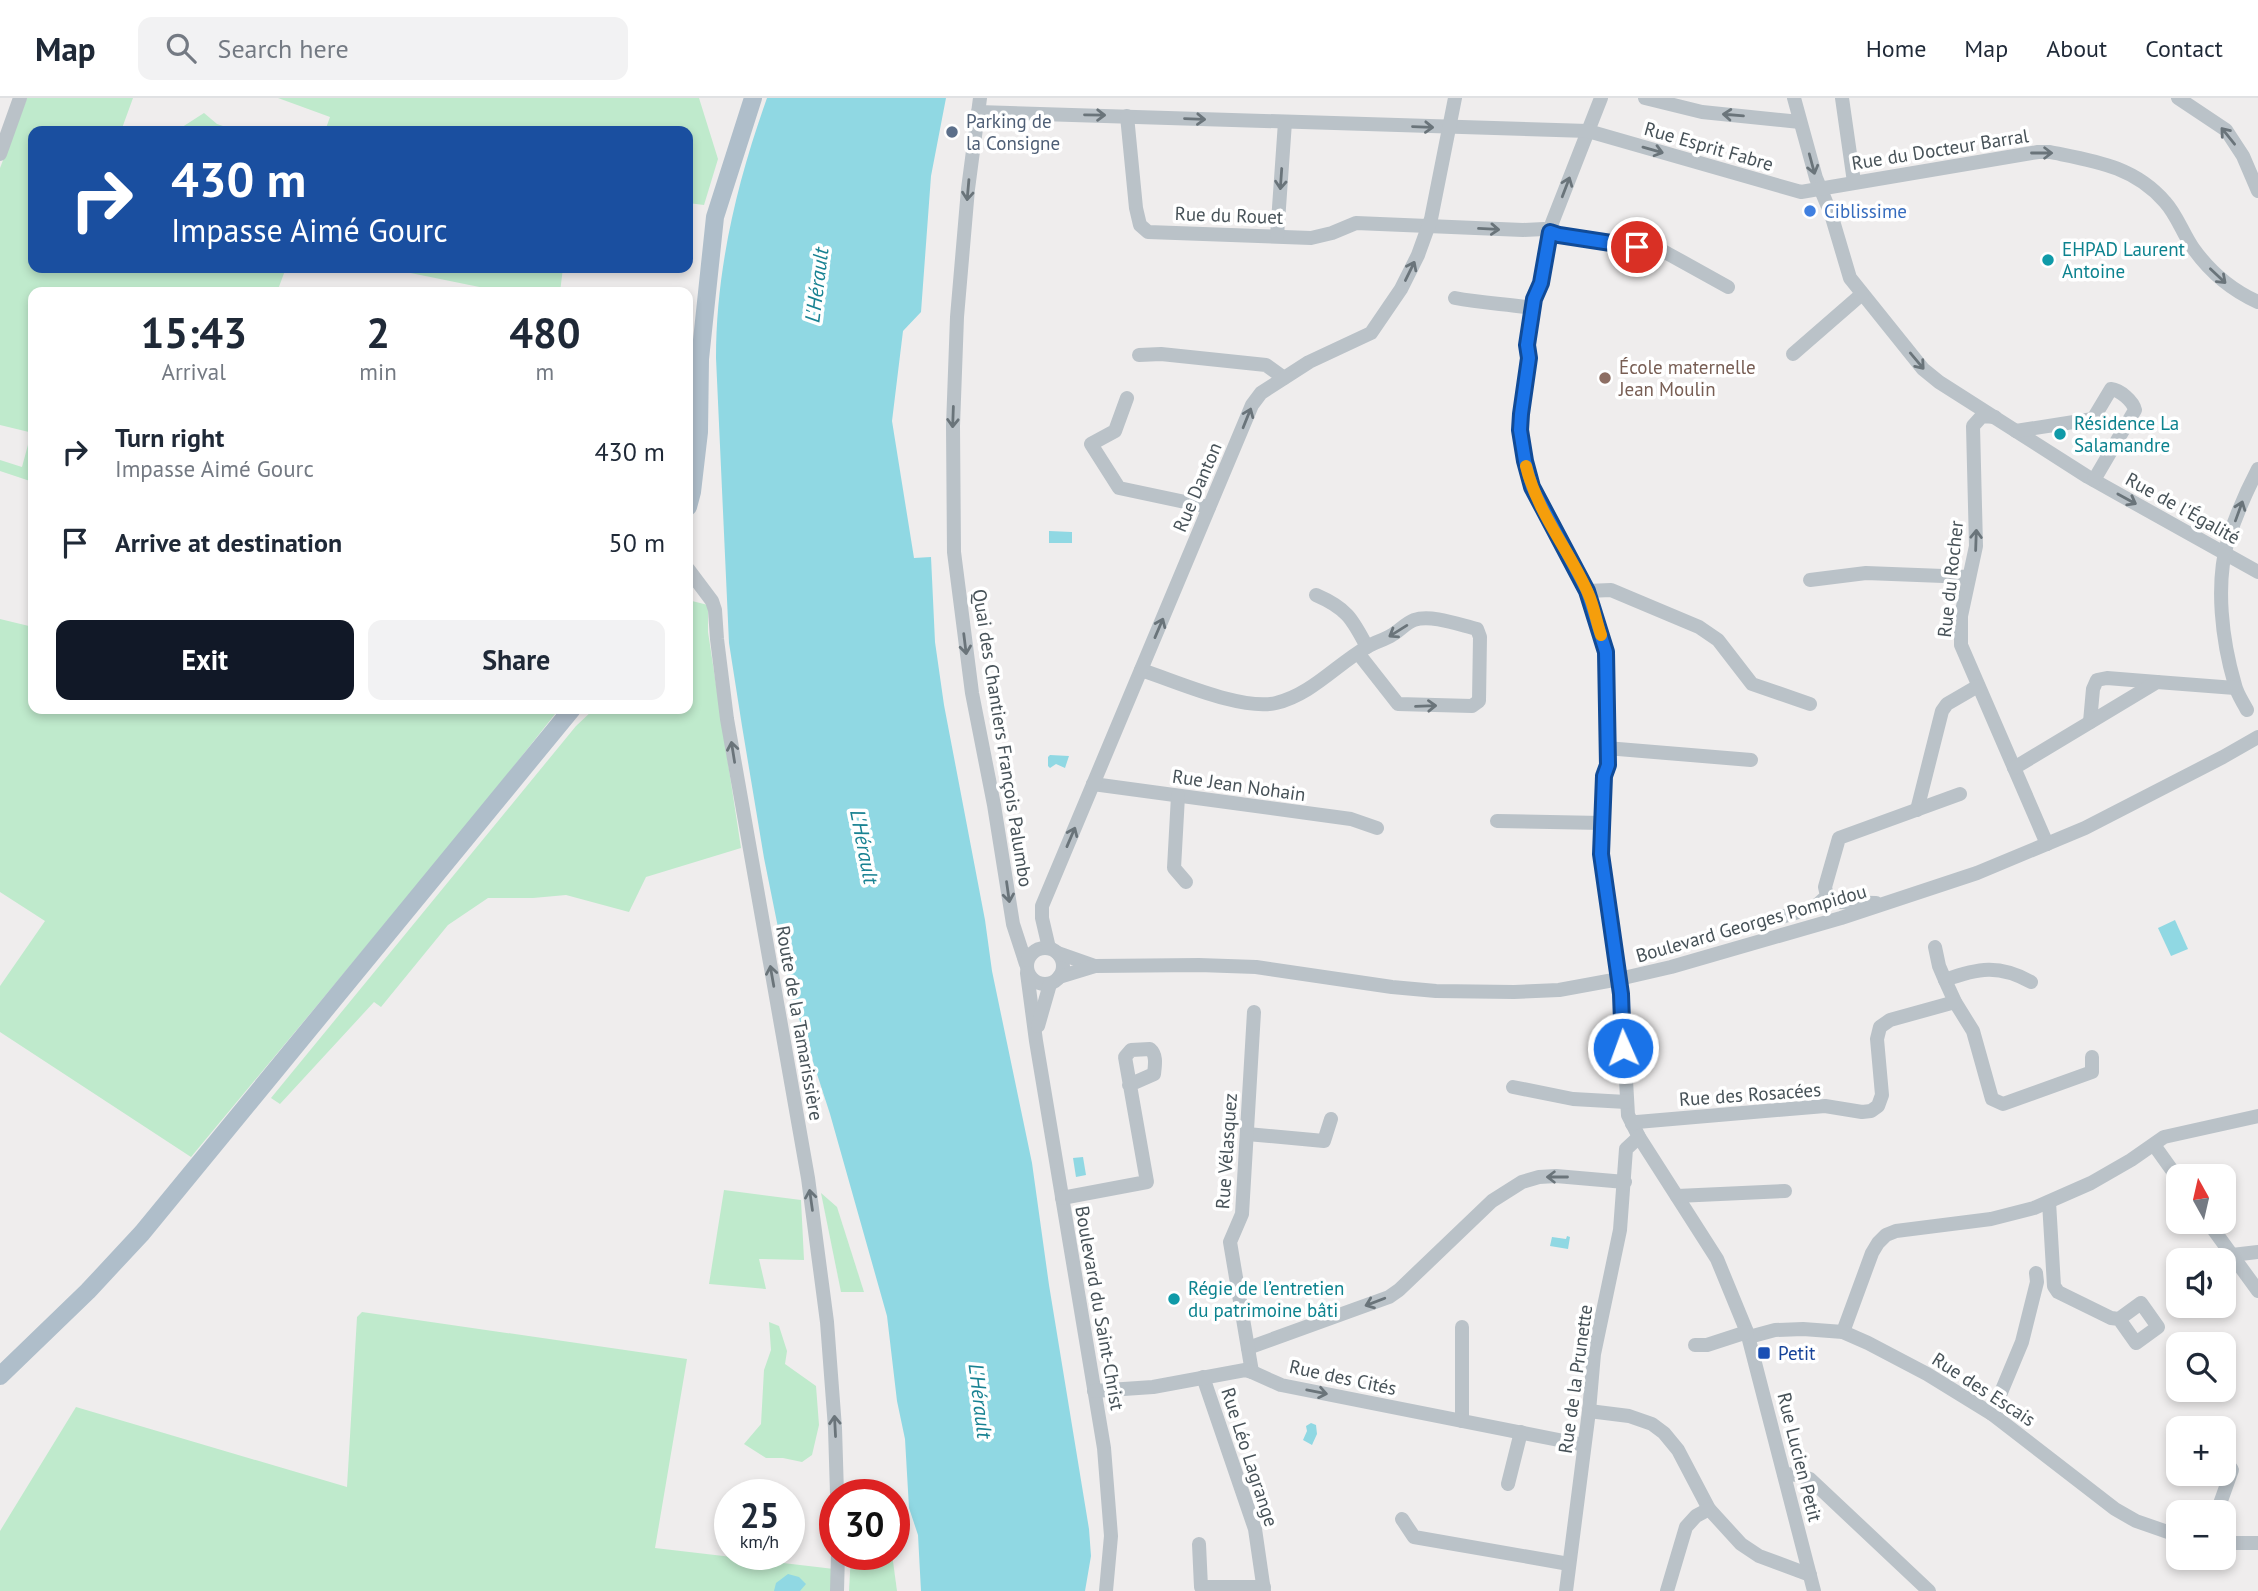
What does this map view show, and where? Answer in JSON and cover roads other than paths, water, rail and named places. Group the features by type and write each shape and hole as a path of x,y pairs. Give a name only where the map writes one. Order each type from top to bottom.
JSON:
{"main road":[{"path":"693,483 699,432 700,359 715,217 753,98"},
{"path":"0,1375 88,1291 142,1233 568,714"}],"street":[{"path":"0,154 20,98"},
{"name":"Rue Danton","path":"1054,951 1042,918 1042,906 1252,405 1261,393 1284,377 1371,332 1401,289 1428,227 1455,98"},
{"name":"Rue Lucien Petit","path":"1601,98 1550,232 1541,283 1533,308 1520,422 1525,461 1538,499 1587,591 1606,652 1608,765 1604,776 1602,869 1619,979 1626,1102 1635,1131 1717,1259 1748,1335 1814,1591"},
{"path":"1644,98 1702,113 1800,122"},
{"name":"Rue de l'Égalité","path":"1794,98 1848,275 1923,369 2094,480 2258,572"},
{"path":"1842,98 1854,181"},
{"path":"2178,98 2226,130 2243,156 2258,191"},
{"name":"Rue Esprit Fabre","path":"979,105 1127,116 1588,131 1801,192 1820,189"},
{"name":"Quai des Chantiers François Palumbo","path":"979,105 957,317 953,426 954,552 972,693 1013,924 1027,969"},
{"name":"Rue du Rouet","path":"1127,116 1136,208 1140,225 1148,232 1311,238 1356,223 1532,229 1663,251 1728,287"},
{"path":"1277,236 1285,122"},
{"name":"Rue du Docteur Barral","path":"1820,189 1854,181 2038,152 2103,163 2122,169 2166,203 2193,248 2214,273 2238,293 2258,302"},
{"path":"1793,354 1862,294"},
{"path":"1455,298 1485,304 1497,302 1533,308"},
{"path":"1139,355 1161,354 1266,365 1284,377"},
{"path":"2016,431 2093,419 2111,389 2116,390 2134,404 2135,410 2094,480"},
{"name":"Rue du Rocher","path":"1958,394 1968,423 1973,426 1976,546 1961,615 1960,632 1964,655 2047,844"},
{"path":"1128,398 1115,431 1091,444 1119,488 1209,507"},
{"path":"1973,426 1982,416 1994,417"},
{"path":"2247,710 2235,688 2228,653 2222,576 2228,541 2247,490 2258,470"},
{"path":"1810,580 1866,573 1969,578"},
{"name":"Route de la Tamarissière","path":"693,576 712,601 715,610 727,719 808,1178 827,1322 837,1479"},
{"path":"1587,591 1611,590 1699,627 1718,640 1752,684 1810,704"},
{"path":"1141,670 1224,697 1254,704 1276,703 1304,691 1362,650 1393,635 1415,620 1439,619 1477,629 1480,637 1479,701 1472,706 1398,705 1362,650 1354,622 1336,604 1316,595"},
{"path":"2090,722 2093,689 2097,680 2107,678 2235,688"},
{"path":"2014,768 2157,682"},
{"path":"1917,810 1942,712 1947,704 1978,686"},
{"name":"Boulevard Georges Pompidou","path":"1054,951 1095,966 1256,967 1436,991 1559,990 1671,967 1888,904 1977,873 2096,822 2256,744"},
{"path":"1606,748 1751,760"},
{"name":"Rue Jean Nohain","path":"1093,784 1351,819 1377,828"},
{"path":"1888,904 1835,902 1827,896 1825,887 1839,838 1960,794"},
{"path":"1178,796 1174,868 1186,882"},
{"path":"1497,821 1602,823"},
{"path":"1771,920 1815,907 1827,896"},
{"path":"1935,947 1938,966 1973,1031 1992,1098 2003,1104 2092,1072 2092,1057"},
{"path":"1037,949 1054,951 1063,966 1054,981 1039,984 1027,969 1031,953 1037,949"},
{"name":"Boulevard Georges Pompidou","path":"1054,981 1095,966"},
{"path":"1945,980 1967,972 1993,968 2015,973 2031,982"},
{"name":"Boulevard du Saint-Christ","path":"1027,969 1109,1493 1111,1536 1106,1591"},
{"name":"Boulevard du Saint-Christ","path":"1036,1034 1054,981"},
{"name":"Rue des Rosacées","path":"1635,1131 1637,1122 1825,1106 1871,1111 1878,1106 1882,1095 1877,1039 1880,1027 1890,1020 1955,1002"},
{"name":"Rue Vélasquez","path":"1252,1372 1230,1242 1242,1214 1254,1012"},
{"path":"1062,1198 1147,1182 1129,1085"},
{"path":"1513,1087 1573,1099 1626,1102"},
{"path":"1843,1332 1872,1253 1885,1235 1908,1228 2006,1216 2049,1202 2091,1183 2164,1137 2258,1116"},
{"path":"1247,1134 1324,1141 1331,1119"},
{"name":"Rue de la Prunette","path":"1566,1591 1594,1354 1619,1239 1626,1149 1635,1131"},
{"path":"2154,1145 2168,1164"},
{"path":"1248,1348 1389,1297 1492,1200 1522,1182 1556,1176 1625,1182"},
{"path":"1677,1196 1785,1191"},
{"path":"2049,1202 2054,1286 2058,1292 2111,1318 2119,1319"},
{"path":"2236,1255 2258,1252"},
{"path":"2236,1261 2258,1291"},
{"path":"1992,1414 2022,1342 2037,1282 2036,1273"},
{"path":"1462,1326 1462,1421"},
{"name":"Rue des Escais","path":"1748,1335 1803,1329 1843,1332 1897,1357 1992,1414 2115,1509 2136,1521 2166,1531"},
{"path":"1695,1345 1707,1345 1748,1335"},
{"name":"Rue des Cités","path":"1094,1391 1153,1387 1237,1371 1252,1372 1281,1385 1584,1445"},
{"name":"Rue Léo Lagrange","path":"1203,1377 1255,1529 1264,1589"},
{"path":"1589,1410 1629,1416 1652,1424 1664,1433 1678,1450 1709,1509 1750,1552 1810,1575"},
{"path":"1508,1484 1521,1432"},
{"path":"1784,1474 1811,1479 1929,1591"},
{"path":"1667,1591 1686,1527 1696,1516 1709,1509"},
{"path":"1402,1519 1414,1537 1569,1564"},
{"path":"2236,1543 2258,1543"},
{"path":"1199,1544 1201,1587 1264,1589"},
{"path":"837,1591 838,1570"}],"water":[{"name":"L'Hérault","path":"767,98 946,98 931,176 921,312 903,331 892,421 914,558 931,557 935,642 944,705 985,920 992,971 1032,1163 1089,1529 1091,1556 1085,1591 921,1591 918,1535 910,1511 910,1479 907,1479 905,1439 897,1401 887,1316 830,1114 792,997 764,858 729,643 716,358 717,325 724,259 746,162"},
{"path":"1049,531 1072,532 1072,543 1049,543"},
{"path":"1050,755 1069,756 1065,768 1056,764 1050,768"},
{"path":"2175,920 2188,949 2171,956 2158,928"},
{"path":"1083,1157 1086,1175 1076,1177 1073,1158"},
{"path":"1567,1236 1570,1237 1568,1249 1550,1246 1552,1237 1566,1239"},
{"path":"1311,1423 1316,1425 1317,1434 1312,1445 1303,1440 1306,1426"},
{"path":"788,1574 799,1577 806,1584 800,1591 774,1591 776,1583"}],"place":[{"name":"Parking de la Consigne","path":"952,132"},
{"name":"Ciblissime","path":"1810,211"},
{"name":"EHPAD Laurent Antoine","path":"2048,260"},
{"name":"École maternelle Jean Moulin","path":"1605,378"},
{"name":"Résidence La Salamandre","path":"2060,434"},
{"name":"Régie de l’entretien du patrimoine bâti","path":"1174,1299"},
{"name":"Petit","path":"1764,1353"}]}
